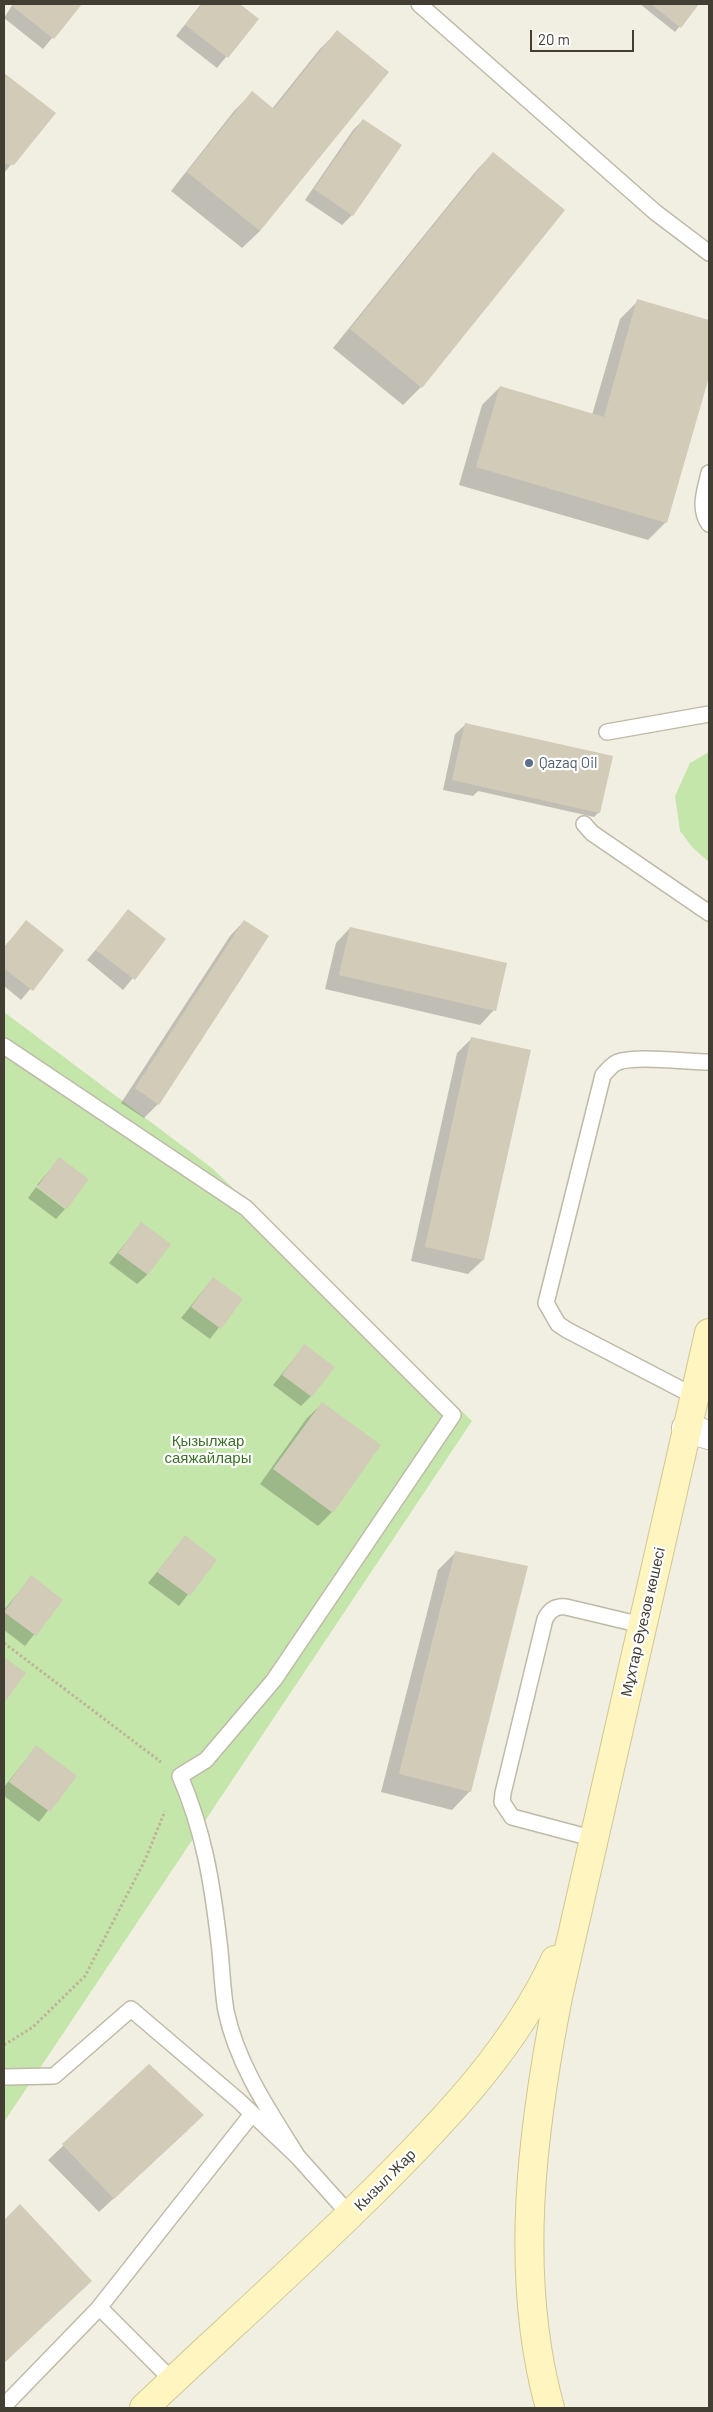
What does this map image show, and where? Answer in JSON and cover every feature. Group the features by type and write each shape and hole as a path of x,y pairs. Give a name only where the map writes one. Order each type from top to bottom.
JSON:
{"main road":[{"name":"Мұхтар Әуезов көшесі","path":"578,1911 642,1625 698,1432 694,1396 709,1333"},
{"name":"Кызыл Жар","path":"144,2408 350,2215 453,2110 499,2052 542,1988 578,1911"},
{"path":"550,2408 534,2322 530,2253 532,2166 544,2067 578,1911"}],"lane":[{"path":"419,4 655,212 709,253"},
{"path":"709,473 702,507 709,524"},
{"path":"607,732 709,714"},
{"path":"584,824 592,833 709,914"},
{"path":"4,1046 246,1208 453,1415 274,1680 206,1760 180,1776 196,1813 210,1875 226,2010 236,2047 262,2099 298,2157"},
{"path":"694,1396 562,1327 550,1315 546,1304 603,1075 610,1067 619,1062 632,1060 709,1062"},
{"path":"594,1839 512,1817 502,1802 503,1793 548,1612 554,1608 566,1607 642,1625"},
{"path":"4,2077 54,2076 131,2009 252,2114 298,2157 350,2215"},
{"path":"4,2406 98,2309 252,2114"},
{"path":"98,2309 103,2311 173,2381"}],"path":[{"path":"4,1643 180,1776 145,1860 85,1976 33,2026 4,2045"}],"green space":[{"path":"709,752 709,862 693,848 680,831 675,796 690,763"},
{"name":"Қызылжар саяжайлары","path":"4,1012 212,1168 472,1421 4,2122"}],"building":[{"path":"14,4 82,4 54,39 12,6"},
{"path":"202,4 240,4 259,19 228,58 185,25"},
{"path":"651,4 699,4 681,28"},
{"path":"337,30 389,72 260,231 187,172 252,91 274,109"},
{"path":"4,73 56,113 14,165 4,164"},
{"path":"363,119 402,145 353,216 314,189"},
{"path":"493,152 565,210 422,388 350,329"},
{"path":"637,299 709,320 709,377 667,523 476,467 500,386 604,417"},
{"path":"465,723 613,756 600,813 452,780"},
{"path":"128,909 166,939 135,980 96,950"},
{"path":"26,920 64,950 33,991 4,968 4,948"},
{"path":"244,920 269,936 159,1105 135,1088"},
{"path":"350,927 507,963 496,1011 339,975"},
{"path":"471,1037 531,1050 484,1260 425,1247"},
{"path":"59,1157 89,1179 67,1209 37,1187"},
{"path":"141,1222 171,1244 148,1275 118,1253"},
{"path":"213,1277 243,1299 221,1329 191,1307"},
{"path":"304,1344 335,1367 312,1397 282,1375"},
{"path":"322,1402 381,1445 333,1513 273,1469"},
{"path":"185,1535 217,1560 190,1596 157,1572"},
{"path":"455,1551 528,1566 471,1792 399,1774"},
{"path":"31,1575 63,1600 36,1636 4,1612"},
{"path":"4,1657 26,1673 4,1703"},
{"path":"36,1745 77,1776 50,1812 9,1782"},
{"path":"149,2064 204,2115 114,2199 62,2144"},
{"path":"20,2204 92,2281 4,2363 4,2220"}],"place":[{"name":"Qazaq Oil","path":"529,763"}]}
